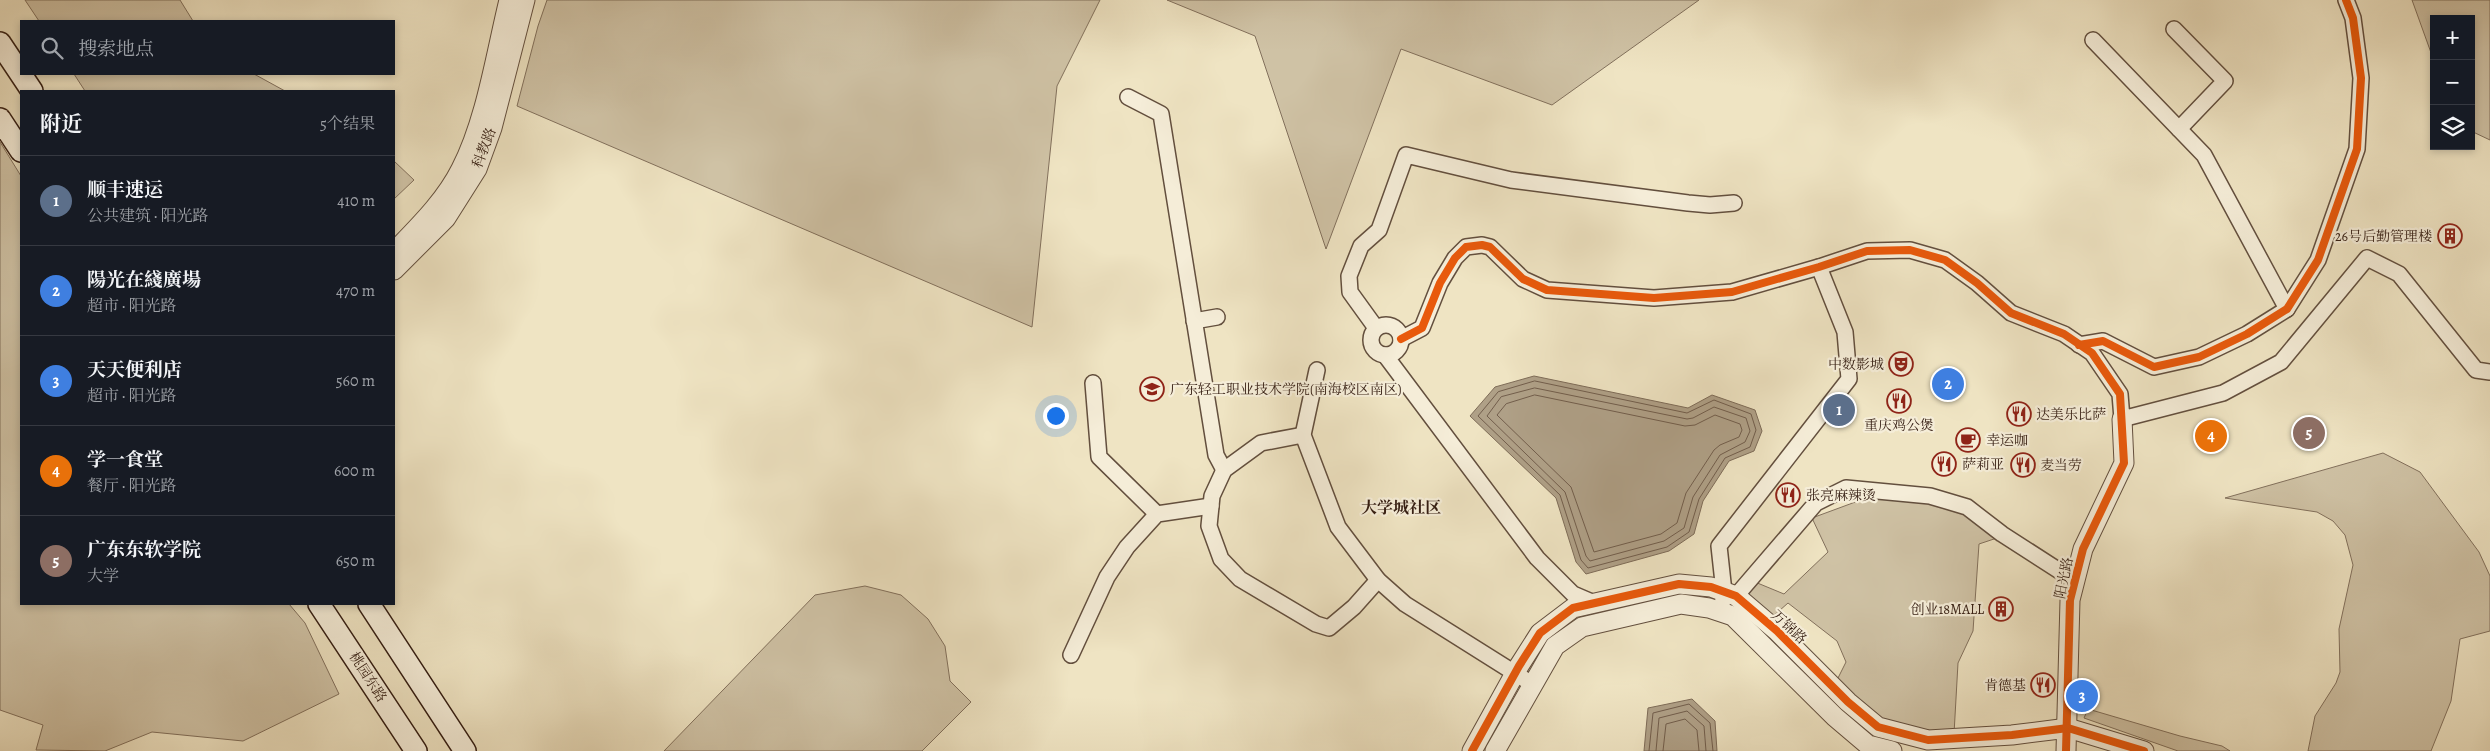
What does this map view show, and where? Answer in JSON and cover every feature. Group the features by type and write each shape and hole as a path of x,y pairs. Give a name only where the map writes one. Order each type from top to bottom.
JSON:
{"main road":[{"path":"0,42 20,73"},
{"path":"22,75 31,90"},
{"path":"0,119 20,149"},
{"name":"桃园东路","path":"320,605 416,751"},
{"path":"370,605 465,751"}],"street":[{"name":"科教路","path":"395,251 431,214 461,170 477,131 510,0"},
{"name":"科教路","path":"395,269 446,218 476,169 492,128 525,0"},
{"path":"2079,344 2103,340 2154,367 2199,357 2246,334 2287,309 2318,260 2357,148 2361,78 2353,18 2346,0"},
{"path":"2174,29 2225,81 2179,129"},
{"path":"2093,40 2204,154 2287,309"},
{"path":"1128,97 1161,114 1216,455 1224,470"},
{"path":"1376,328 1350,292 1349,276 1361,246 1379,230 1406,155 1511,180 1710,206 1734,203"},
{"path":"1385,355 1398,349 1401,340 1422,328 1440,283 1455,258 1466,247 1482,245 1490,248 1523,279 1547,290 1654,298 1732,292 1867,251 1910,250 1945,260 1978,283 2012,313 2064,334 2092,353 2120,394 2122,419 2223,393 2281,362 2367,258 2399,274 2476,370 2490,372"},
{"path":"1730,594 1719,546 1849,379 1845,332 1819,267"},
{"path":"1194,321 1217,317"},
{"path":"1401,340 1394,327 1385,324 1376,328 1371,342 1376,350 1385,355 1537,558 1573,594 1594,603"},
{"path":"1317,370 1303,435 1338,527 1378,580 1405,604 1532,684"},
{"path":"1093,382 1099,457 1158,514"},
{"name":"阳光路","path":"2066,751 2070,600 2083,549 2124,463 2122,419"},
{"path":"1303,435 1261,443 1224,470 1212,496 1209,526 1222,559 1240,579 1316,624 1329,628 1354,607 1378,580"},
{"path":"1721,612 1730,594 1816,503 1846,488 1930,496 1967,508 2002,534 2075,581"},
{"path":"1071,655 1107,577 1126,546 1158,514 1211,506"},
{"name":"万锦路","path":"1472,751 1514,674 1540,633 1573,608 1678,584 1711,587 1730,594 1777,631 1848,702 1878,726 1928,740 2012,735 2068,728 2144,751"},
{"path":"1495,751 1555,646 1582,626 1681,604 1710,608 1733,616 1835,717 1868,745 1892,751"}],"shaded area":[{"path":"25,0 180,0 192,20 38,20"},
{"path":"547,0 1100,0 1057,86 1032,327 517,106 538,26"},
{"path":"1167,0 1699,0 1552,105 1401,49 1326,249 1255,36"},
{"path":"2412,0 2490,0 2490,140 2475,133 2475,15 2430,15 2430,50"},
{"path":"75,75 256,75 283,90 84,90"},
{"path":"0,142 20,174 20,605 290,605 305,623 339,694 243,741 152,732 105,751 36,750 43,725 0,710"},
{"path":"395,162 414,180 395,198"},
{"path":"2383,453 2420,472 2479,552 2490,576 2490,631 2460,639 2451,701 2431,751 2308,751 2315,716 2336,683 2340,672 2339,629 2353,565 2345,535 2333,521 2317,512 2225,498"},
{"path":"1877,494 1931,503 1963,513 1997,538 1979,544 1973,631 1958,663 1954,734 1879,723 1835,684 1846,662 1837,641 1788,603 1770,619 1741,595 1755,582 1784,594 1828,552 1812,518"},
{"path":"865,586 901,595 928,619 945,646 950,681 971,702 922,751 664,751 815,595"},
{"path":"2088,709 2180,736 2222,746 2230,751 2178,751 2084,718"}],"water":[{"path":"1534,376 1688,408 1712,395 1755,410 1762,431 1754,451 1729,461 1703,501 1694,534 1669,551 1586,574 1576,562 1556,498 1470,416 1495,387"},
{"path":"1692,699 1715,721 1717,751 1644,751 1648,708"}],"cycle path":[{"path":"2079,345 2103,341 2154,367 2199,357 2247,334 2287,309 2318,260 2357,149 2361,78 2353,18 2346,0"},
{"path":"1401,339 1422,328 1440,283 1455,258 1466,247 1482,245 1490,247 1523,279 1547,290 1654,298 1732,292 1867,251 1910,250 1945,260 1977,283 2011,313 2064,334 2092,353 2120,394 2124,463 2083,549 2070,600 2066,751"},
{"path":"1472,751 1519,666 1540,633 1573,608 1679,584 1711,587 1736,596 1777,631 1848,702 1878,727 1928,740 2012,735 2068,728 2144,751"}],"place":[{"name":"26号后勤管理楼","path":"2450,236"},
{"name":"中数影城","path":"1901,364"},
{"name":"陽光在綫廣場","path":"1948,384"},
{"name":"广东轻工职业技术学院(南海校区南区)","path":"1152,389"},
{"name":"重庆鸡公煲","path":"1899,401"},
{"name":"顺丰速运","path":"1839,410"},
{"name":"达美乐比萨","path":"2019,414"},
{"name":"广东东软学院","path":"2309,433"},
{"name":"学一食堂","path":"2211,436"},
{"name":"幸运咖","path":"1968,440"},
{"name":"萨莉亚","path":"1944,464"},
{"name":"麦当劳","path":"2023,465"},
{"name":"张亮麻辣烫","path":"1788,495"},
{"name":"创业18MALL","path":"2001,609"},
{"name":"肯德基","path":"2043,685"},
{"name":"天天便利店","path":"2082,696"}],"district":[{"name":"大学城社区","path":"1401,508"}]}
